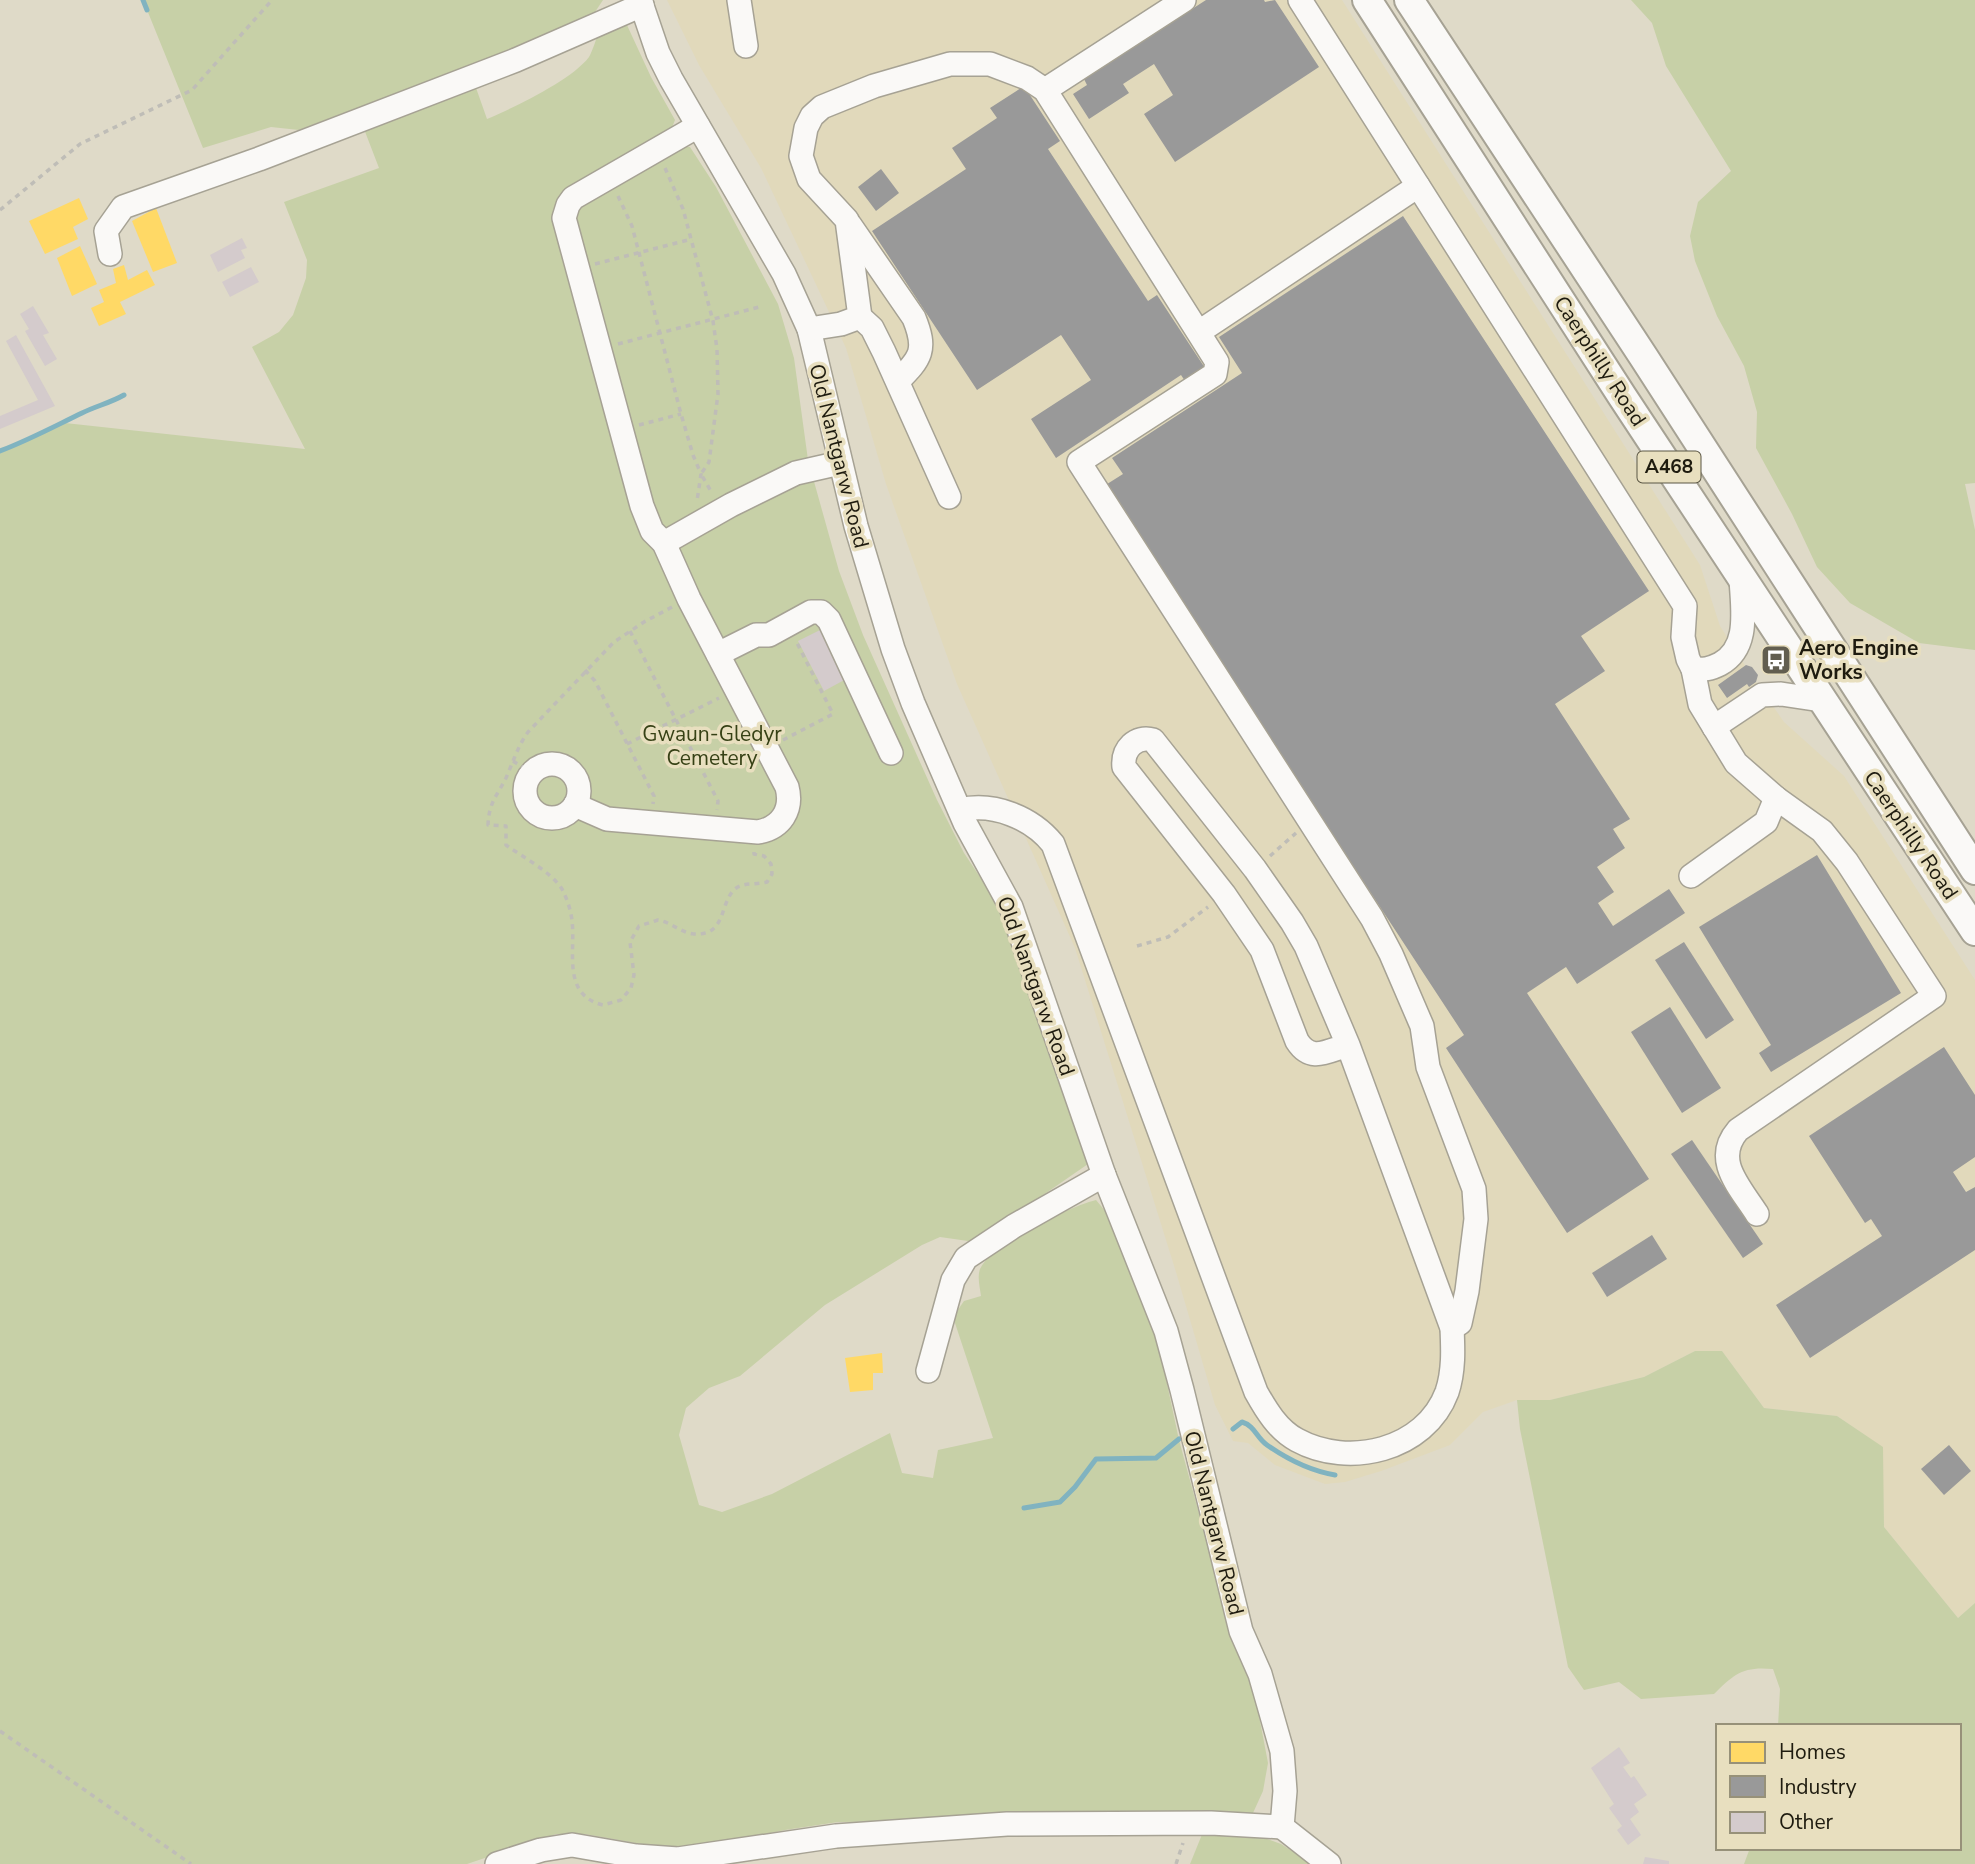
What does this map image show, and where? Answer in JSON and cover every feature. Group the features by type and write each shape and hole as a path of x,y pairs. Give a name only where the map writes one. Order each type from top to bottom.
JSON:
{"main road":[{"name":"Caerphilly Road","path":"1367,0 1821,700 1975,930"},
{"name":"Caerphilly Road","path":"1409,0 1975,870"}],"street":[{"path":"739,0 746,46"},
{"path":"1045,90 1184,0"},
{"path":"1300,0 1685,606 1683,637 1700,704 1736,763 1776,798 1822,831 1847,862 1934,996 1738,1130 1729,1140 1728,1166 1757,1213"},
{"path":"110,254 106,230 123,207 259,159 516,60 641,3"},
{"name":"Old Nantgarw Road","path":"641,3 658,53 784,274 808,329 840,463 872,583 893,649 963,817 1011,907 1104,1175 1166,1331 1241,1631 1260,1674 1282,1751 1285,1791 1282,1827"},
{"path":"898,381 918,361 922,344 919,331 914,318 846,220 809,179 801,156 806,128 812,116 822,107 874,86 950,64 990,64 1027,78 1045,90 1217,362 1215,374 1079,463 1372,918 1391,954 1422,1026 1428,1067 1474,1189 1476,1219 1466,1291 1460,1323 1452,1328"},
{"path":"575,805 607,819 758,832 767,831 782,820 788,804 789,794 664,543 652,531 642,506 566,228 565,212 573,198 698,126"},
{"path":"1199,332 1418,186"},
{"path":"846,220 860,317 872,328 949,497"},
{"path":"808,329 841,324 860,317"},
{"path":"664,543 796,473 840,463"},
{"path":"1693,669 1704,670 1716,666 1735,652 1742,631 1741,577"},
{"path":"718,654 755,635 769,635 811,612 821,612 829,620 891,753"},
{"path":"1714,727 1762,695 1782,694 1821,700"},
{"path":"963,817 1019,825 1028,823 1041,829 1053,844 1255,1392 1265,1409 1295,1439 1333,1452 1352,1454 1377,1451 1405,1440 1425,1423 1447,1393 1454,1354 1452,1328 1348,1045 1306,946 1255,869 1153,740 1145,737 1139,739 1123,756 1124,767 1224,894 1262,950 1285,1003 1297,1041 1304,1051 1311,1054 1348,1045"},
{"path":"550,764 566,768 573,773 579,789 575,805 570,811 554,818 538,813 532,808 525,793 522,767 550,764"},
{"path":"1691,876 1766,822 1776,798"},
{"path":"928,1371 953,1280 966,1258 1014,1226 1104,1175"},
{"path":"497,1864 541,1850 572,1845 636,1856 678,1859 836,1836 1007,1824 1211,1823 1282,1827 1329,1864"}],"path":[{"path":"0,210 80,144 192,90 272,0"},
{"path":"655,150 683,209 717,349 718,394 709,461 701,474 697,502"},
{"path":"608,177 632,226 693,455 719,512"},
{"path":"577,268 692,239"},
{"path":"598,349 763,306"},
{"path":"620,429 681,414"},
{"path":"630,631 718,801 716,829"},
{"path":"778,742 833,714 791,632"},
{"path":"586,670 595,681 654,796 651,824"},
{"path":"627,744 727,694"},
{"path":"0,1731 191,1864"}],"shaded area":[{"path":"667,0 1342,0 1700,565 1720,626 1751,675 1784,722 1844,776 1975,980 1975,1603 1958,1618 1884,1527 1882,1447 1837,1416 1764,1408 1722,1351 1695,1351 1644,1377 1550,1400 1517,1400 1483,1412 1450,1445 1345,1482 1325,1484 1275,1465 1248,1443 1233,1441 1215,1405 1075,948 957,684 886,484 846,348 761,168 699,65"}],"green space":[{"path":"143,0 603,0 595,12 496,55 299,130 271,127 203,148"},
{"path":"1631,0 1975,0 1975,483 1965,484 1975,530 1975,650 1919,643 1850,603 1817,567 1756,448 1757,412 1744,366 1717,316 1695,261 1690,236 1698,202 1731,171 1666,66 1652,23"},
{"name":"Gwaun-Gledyr Cemetery","path":"626,23 675,120 671,130 678,147 690,147 716,187 778,304 794,358 808,460 839,571 863,635 937,800 964,853 994,898 1022,968 1088,1164 975,1242 940,1237 922,1245 825,1305 740,1376 709,1388 686,1408 679,1435 699,1505 722,1512 772,1494 890,1433 902,1473 933,1478 938,1450 993,1438 953,1317 964,1301 981,1296 980,1269 999,1248 1050,1218 1096,1200 1106,1212 1132,1264 1157,1337 1179,1440 1228,1620 1256,1700 1268,1763 1263,1791 1253,1813 1024,1812 931,1821 838,1822 681,1851 585,1834 556,1834 467,1864 0,1864 0,451 65,423 305,449 252,347 279,332 293,315 306,278 307,260 284,202 379,168 364,129 475,85 487,119 526,101 570,75 589,57 599,31"},
{"path":"1695,1351 1722,1351 1764,1408 1837,1416 1883,1447 1884,1527 1958,1618 1975,1603 1975,1864 1744,1864 1749,1850 1961,1850 1961,1724 1778,1724 1780,1689 1773,1669 1746,1670 1727,1681 1714,1694 1641,1699 1619,1682 1584,1690 1568,1667 1520,1429 1517,1400 1550,1400 1644,1377"},
{"path":"1203,1832 1253,1834 1281,1844 1312,1864 1190,1864"}],"building: Homes":[{"path":"79,198 88,219 73,227 78,239 45,254 29,221"},
{"path":"156,208 177,263 153,272 132,221"},
{"path":"80,246 97,284 72,296 57,258"},
{"path":"124,265 128,280 147,270 155,285 120,302 126,314 99,326 91,308 104,302 99,290 116,283 113,269"},
{"path":"882,1353 883,1373 873,1373 873,1390 850,1392 845,1358"}],"building: Industry":[{"path":"1206,0 1275,0 1319,67 1175,162 1144,114 1173,95 1154,64 1123,84 1129,93 1089,119 1073,94 1087,85 1084,79"},
{"path":"1024,86 1060,141 1048,149 1148,301 1157,295 1205,368 1185,381 1181,375 1056,458 1031,419 1091,380 1061,335 977,390 872,231 966,169 952,148 997,118 990,108"},
{"path":"881,169 899,193 876,211 858,187"},
{"path":"1403,216 1649,591 1581,636 1605,671 1555,704 1630,819 1613,829 1625,848 1597,867 1614,892 1598,903 1613,926 1669,889 1685,913 1577,984 1566,967 1527,993 1649,1179 1567,1233 1446,1048 1464,1035 1104,486 1123,474 1112,458 1242,373 1219,337"},
{"path":"1746,665 1752,667 1758,675 1756,682 1749,687 1747,684 1727,698 1718,685"},
{"path":"1817,855 1901,993 1771,1072 1759,1053 1771,1045 1699,927"},
{"path":"1684,942 1734,1020 1706,1039 1655,960"},
{"path":"1670,1007 1721,1088 1682,1113 1631,1032"},
{"path":"1944,1047 1975,1095 1975,1157 1953,1172 1966,1192 1975,1187 1975,1250 1810,1358 1776,1305 1882,1236 1871,1219 1865,1223 1809,1136"},
{"path":"1692,1140 1763,1244 1743,1258 1671,1154"},
{"path":"1652,1235 1667,1259 1607,1297 1592,1273"},
{"path":"1949,1445 1971,1471 1944,1495 1921,1469"}],"building: Other":[{"path":"242,238 247,248 241,250 245,258 218,272 210,255"},
{"path":"251,267 259,282 230,297 222,282"},
{"path":"33,306 49,333 43,335 57,359 45,366 25,331 29,329 20,314"},
{"path":"16,335 55,406 0,429 0,416 38,400 6,341"},
{"path":"822,629 848,678 824,691 798,641"},
{"path":"1619,1747 1630,1763 1623,1767 1631,1778 1634,1776 1647,1795 1634,1804 1639,1812 1630,1819 1641,1835 1628,1845 1617,1830 1622,1826 1609,1808 1614,1804 1591,1768"},
{"path":"1645,1857 1669,1861 1669,1864 1643,1864"}],"waterway":[{"path":"143,0 147,10"},
{"path":"0,451 124,395"},
{"path":"1233,1429 1242,1422 1253,1429 1263,1442 1283,1455 1308,1467 1335,1475"},
{"path":"1024,1508 1060,1502 1096,1459 1156,1458 1179,1439"}],"place":[{"name":"Aero Engine Works","path":"1776,660"}]}
